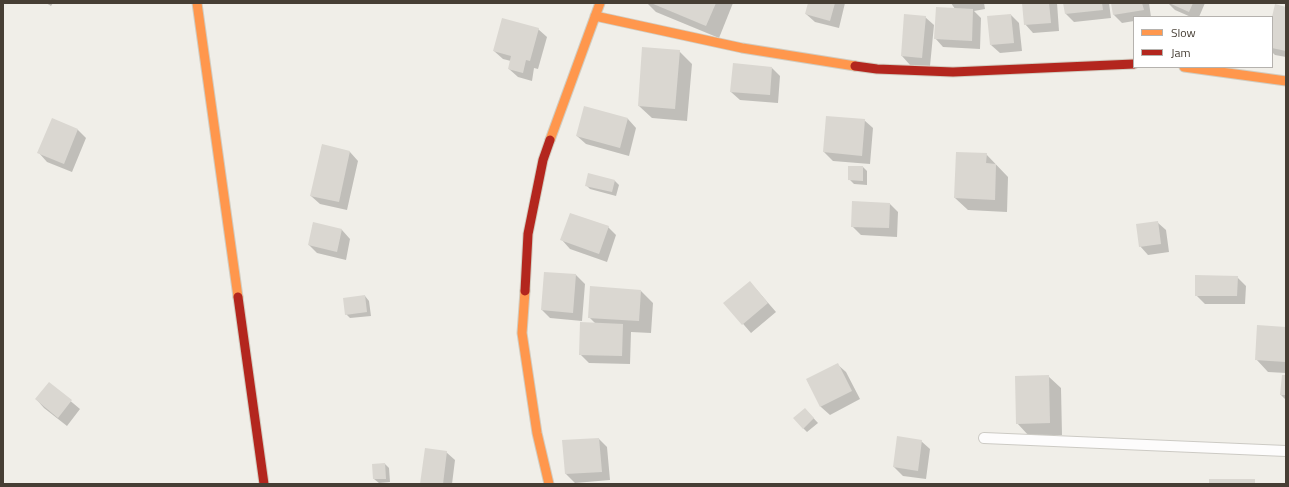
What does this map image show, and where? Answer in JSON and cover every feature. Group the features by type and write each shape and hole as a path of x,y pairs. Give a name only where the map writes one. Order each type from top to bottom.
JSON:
{"street":[{"path":"197,3 264,484"},
{"path":"549,484 537,433 522,333 528,234 543,160 600,3"},
{"path":"595,16 742,48 877,69 953,72 1133,64"},
{"path":"1191,68 1286,81"}],"lane":[{"path":"984,438 1286,451"}],"building":[{"path":"651,3 716,3 706,26"},
{"path":"808,3 835,3 830,21 805,14"},
{"path":"1022,3 1049,3 1051,23 1024,25"},
{"path":"1063,3 1102,3 1103,10 1065,14"},
{"path":"1111,3 1142,3 1144,10 1113,15"},
{"path":"1169,3 1193,3 1189,12"},
{"path":"1275,4 1286,7 1286,51 1273,48 1272,16"},
{"path":"936,7 973,9 972,41 934,39"},
{"path":"904,14 926,16 922,58 901,56"},
{"path":"1011,14 1014,43 990,45 987,16"},
{"path":"502,18 539,28 530,61 526,60 523,73 508,69 511,56 493,51"},
{"path":"642,47 680,50 675,109 638,106"},
{"path":"733,63 772,67 770,95 730,92"},
{"path":"584,106 628,118 620,148 576,136"},
{"path":"826,116 865,119 862,156 823,152"},
{"path":"52,118 78,129 64,164 37,153"},
{"path":"322,144 350,151 339,202 310,196"},
{"path":"956,152 987,153 986,163 996,164 995,200 954,198"},
{"path":"848,166 863,166 863,181 848,180"},
{"path":"588,173 615,180 612,192 585,186"},
{"path":"852,201 890,203 889,228 851,227"},
{"path":"570,213 609,226 599,254 560,240"},
{"path":"1158,221 1161,244 1139,247 1136,224"},
{"path":"313,222 342,229 337,252 308,245"},
{"path":"544,272 576,274 573,313 541,310"},
{"path":"1195,275 1238,276 1237,296 1195,296"},
{"path":"750,281 768,303 742,325 723,303"},
{"path":"590,286 641,290 639,321 588,318"},
{"path":"365,295 367,312 345,315 343,298"},
{"path":"580,322 623,324 622,356 579,355"},
{"path":"1257,325 1286,327 1286,362 1255,360"},
{"path":"838,363 852,391 820,407 806,379"},
{"path":"1049,375 1050,423 1016,424 1015,376"},
{"path":"1282,375 1286,375 1286,395 1280,395"},
{"path":"49,382 72,400 58,418 35,399"},
{"path":"805,408 814,418 803,429 793,418"},
{"path":"897,436 922,440 918,471 893,467"},
{"path":"599,438 602,472 565,474 562,440"},
{"path":"425,448 447,451 443,484 420,484"},
{"path":"385,463 386,479 373,479 372,464"},
{"path":"1209,479 1255,479 1255,484 1209,484"}],"traffic: slow":[{"path":"197,3 238,297"},
{"path":"550,140 600,3"},
{"path":"595,16 742,48 855,66"},
{"path":"1191,68 1286,81"},
{"path":"525,291 522,333 537,433 549,484"}],"traffic: jam":[{"path":"855,66 877,69 953,72 1133,64"},
{"path":"525,291 528,234 543,160 550,140"},
{"path":"238,297 264,484"}]}
